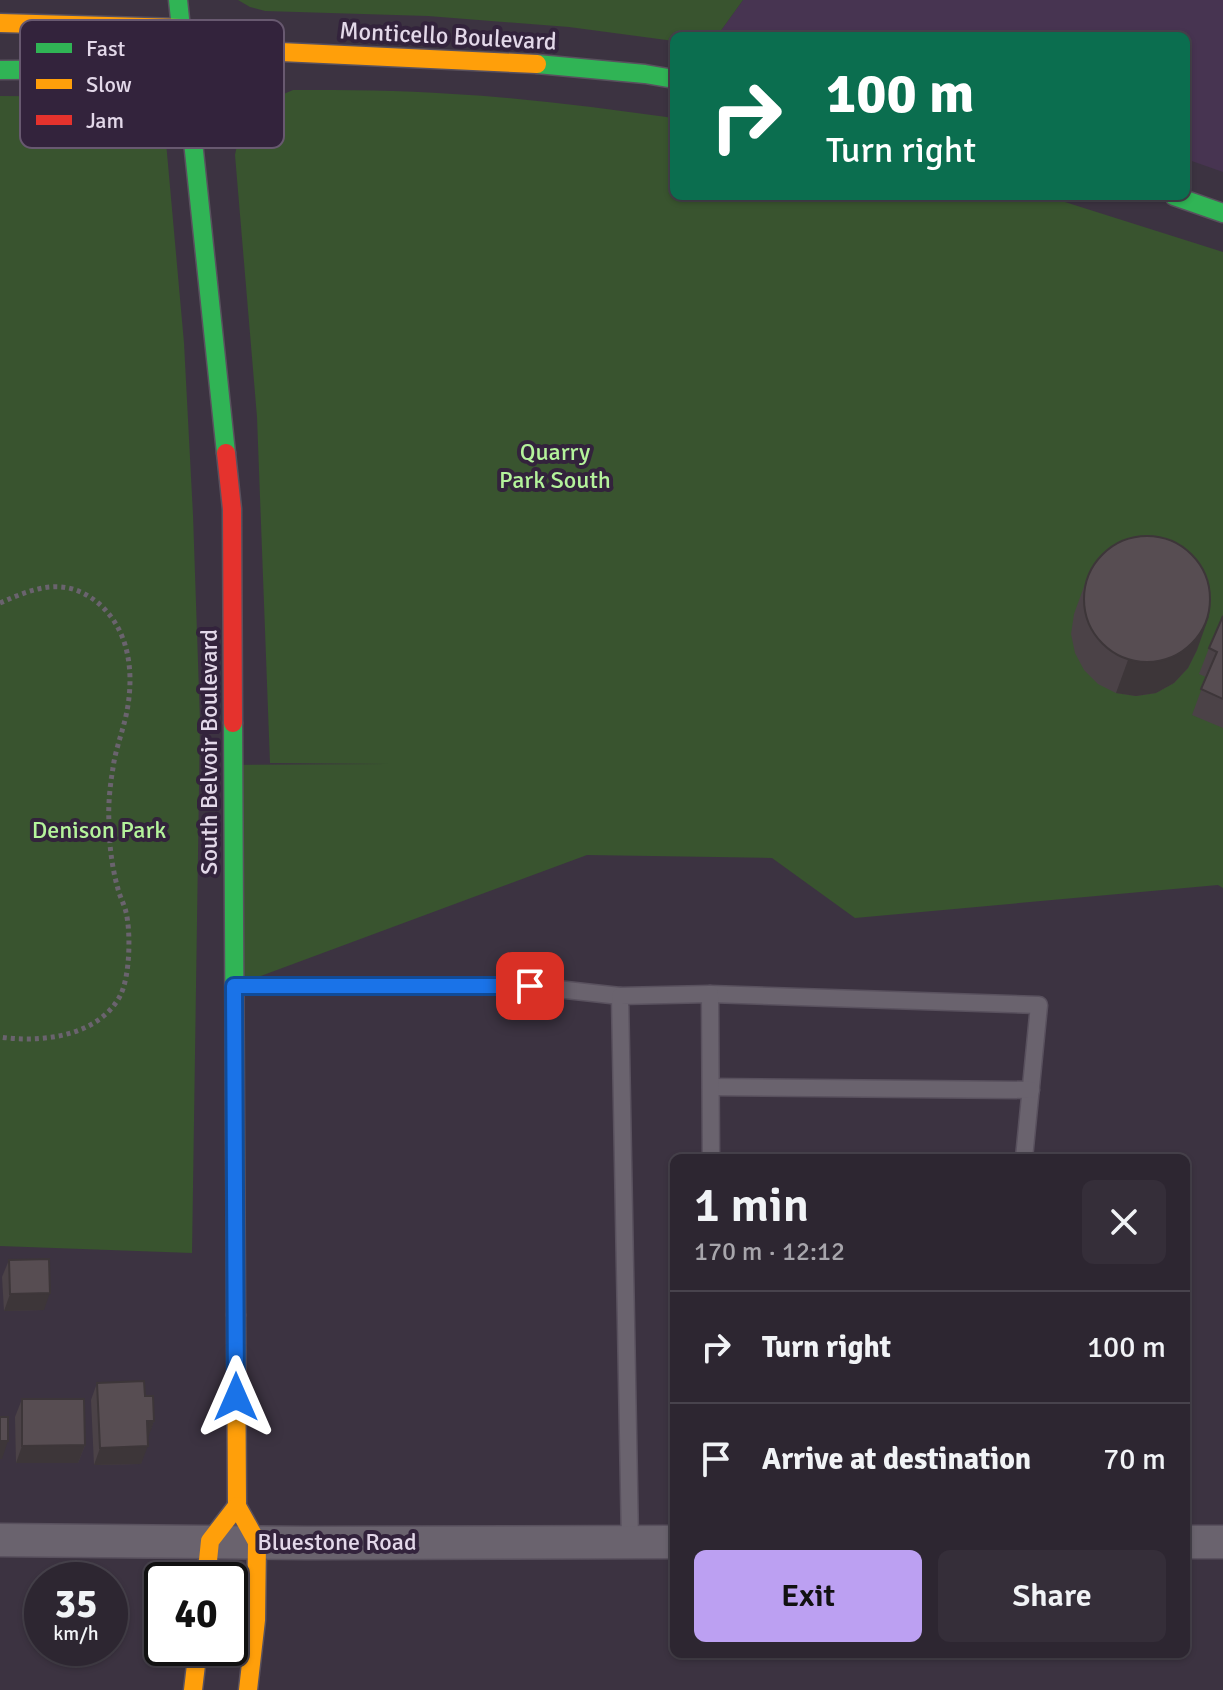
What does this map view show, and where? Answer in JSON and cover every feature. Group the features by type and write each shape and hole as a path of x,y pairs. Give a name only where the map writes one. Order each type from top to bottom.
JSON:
{"street":[{"name":"South Belvoir Boulevard","path":"178,0 180,20"},
{"name":"Monticello Boulevard","path":"0,23 20,24"},
{"name":"Monticello Boulevard","path":"284,52 515,62 670,78"},
{"path":"0,70 20,70"},
{"name":"South Belvoir Boulevard","path":"194,148 232,509 237,1506 257,1542 256,1620 248,1690"},
{"path":"1186,200 1223,213"},
{"path":"208,1562 210,1541 237,1506"},
{"name":"Bluestone Road","path":"0,1540 670,1542"},
{"path":"1190,1542 1223,1542"},
{"path":"193,1690 196,1666"}],"lane":[{"path":"234,986 530,986 620,996 710,994 1039,1005 1024,1154"},
{"path":"710,994 711,1154"},
{"path":"620,996 630,1542"},
{"path":"711,1087 1031,1090"}],"path":[{"path":"0,603 37,588 58,586 85,593 104,608 122,635 128,652 130,685 126,717 113,766 109,822 118,891 126,910 128,926 125,978 120,995 111,1009 98,1020 72,1034 45,1039 0,1037"}],"shaded area":[{"path":"743,0 1223,0 1223,172 1190,160 1190,32 720,32"}],"green space":[{"path":"238,0 743,0 720,32 670,32 670,40 569,27 428,16 265,11"},
{"name":"Quarry Park South","path":"293,90 481,96 670,117 670,200 1059,200 1223,252 1223,888 1218,885 855,918 772,858 587,855 234,986 233,765 388,764 270,763 257,417 235,155 237,148 284,148 284,94"},
{"name":"Denison Park","path":"0,96 20,96 20,148 167,148 184,343 200,721 192,1253 0,1246"}],"building":[{"path":"1147,536 1171,541 1192,554 1205,575 1210,599 1205,623 1192,644 1171,657 1147,662 1123,657 1102,644 1089,623 1084,599 1089,575 1102,554 1123,541"},
{"path":"1223,616 1223,699 1201,689 1217,652 1209,648"},
{"path":"49,1259 50,1293 10,1294 9,1260"},
{"path":"144,1381 145,1396 153,1396 154,1421 147,1421 148,1446 100,1448 97,1383"},
{"path":"22,1399 84,1399 85,1445 22,1446"},
{"path":"0,1417 8,1417 8,1441 0,1441"}],"traffic: fast":[{"path":"178,0 180,20"},
{"path":"537,64 670,78"},
{"path":"0,70 20,70"},
{"path":"194,148 226,453"},
{"path":"1186,200 1223,213"},
{"path":"233,723 236,1315"}],"traffic: slow":[{"path":"0,23 20,24"},
{"path":"284,52 537,64"},
{"path":"236,1315 237,1506 257,1542 256,1620 248,1690"},
{"path":"208,1562 210,1541 237,1506"},
{"path":"193,1690 196,1666"}],"traffic: jam":[{"path":"226,453 232,509 233,723"}],"route":[{"path":"236,1397 234,986 530,986"}]}
